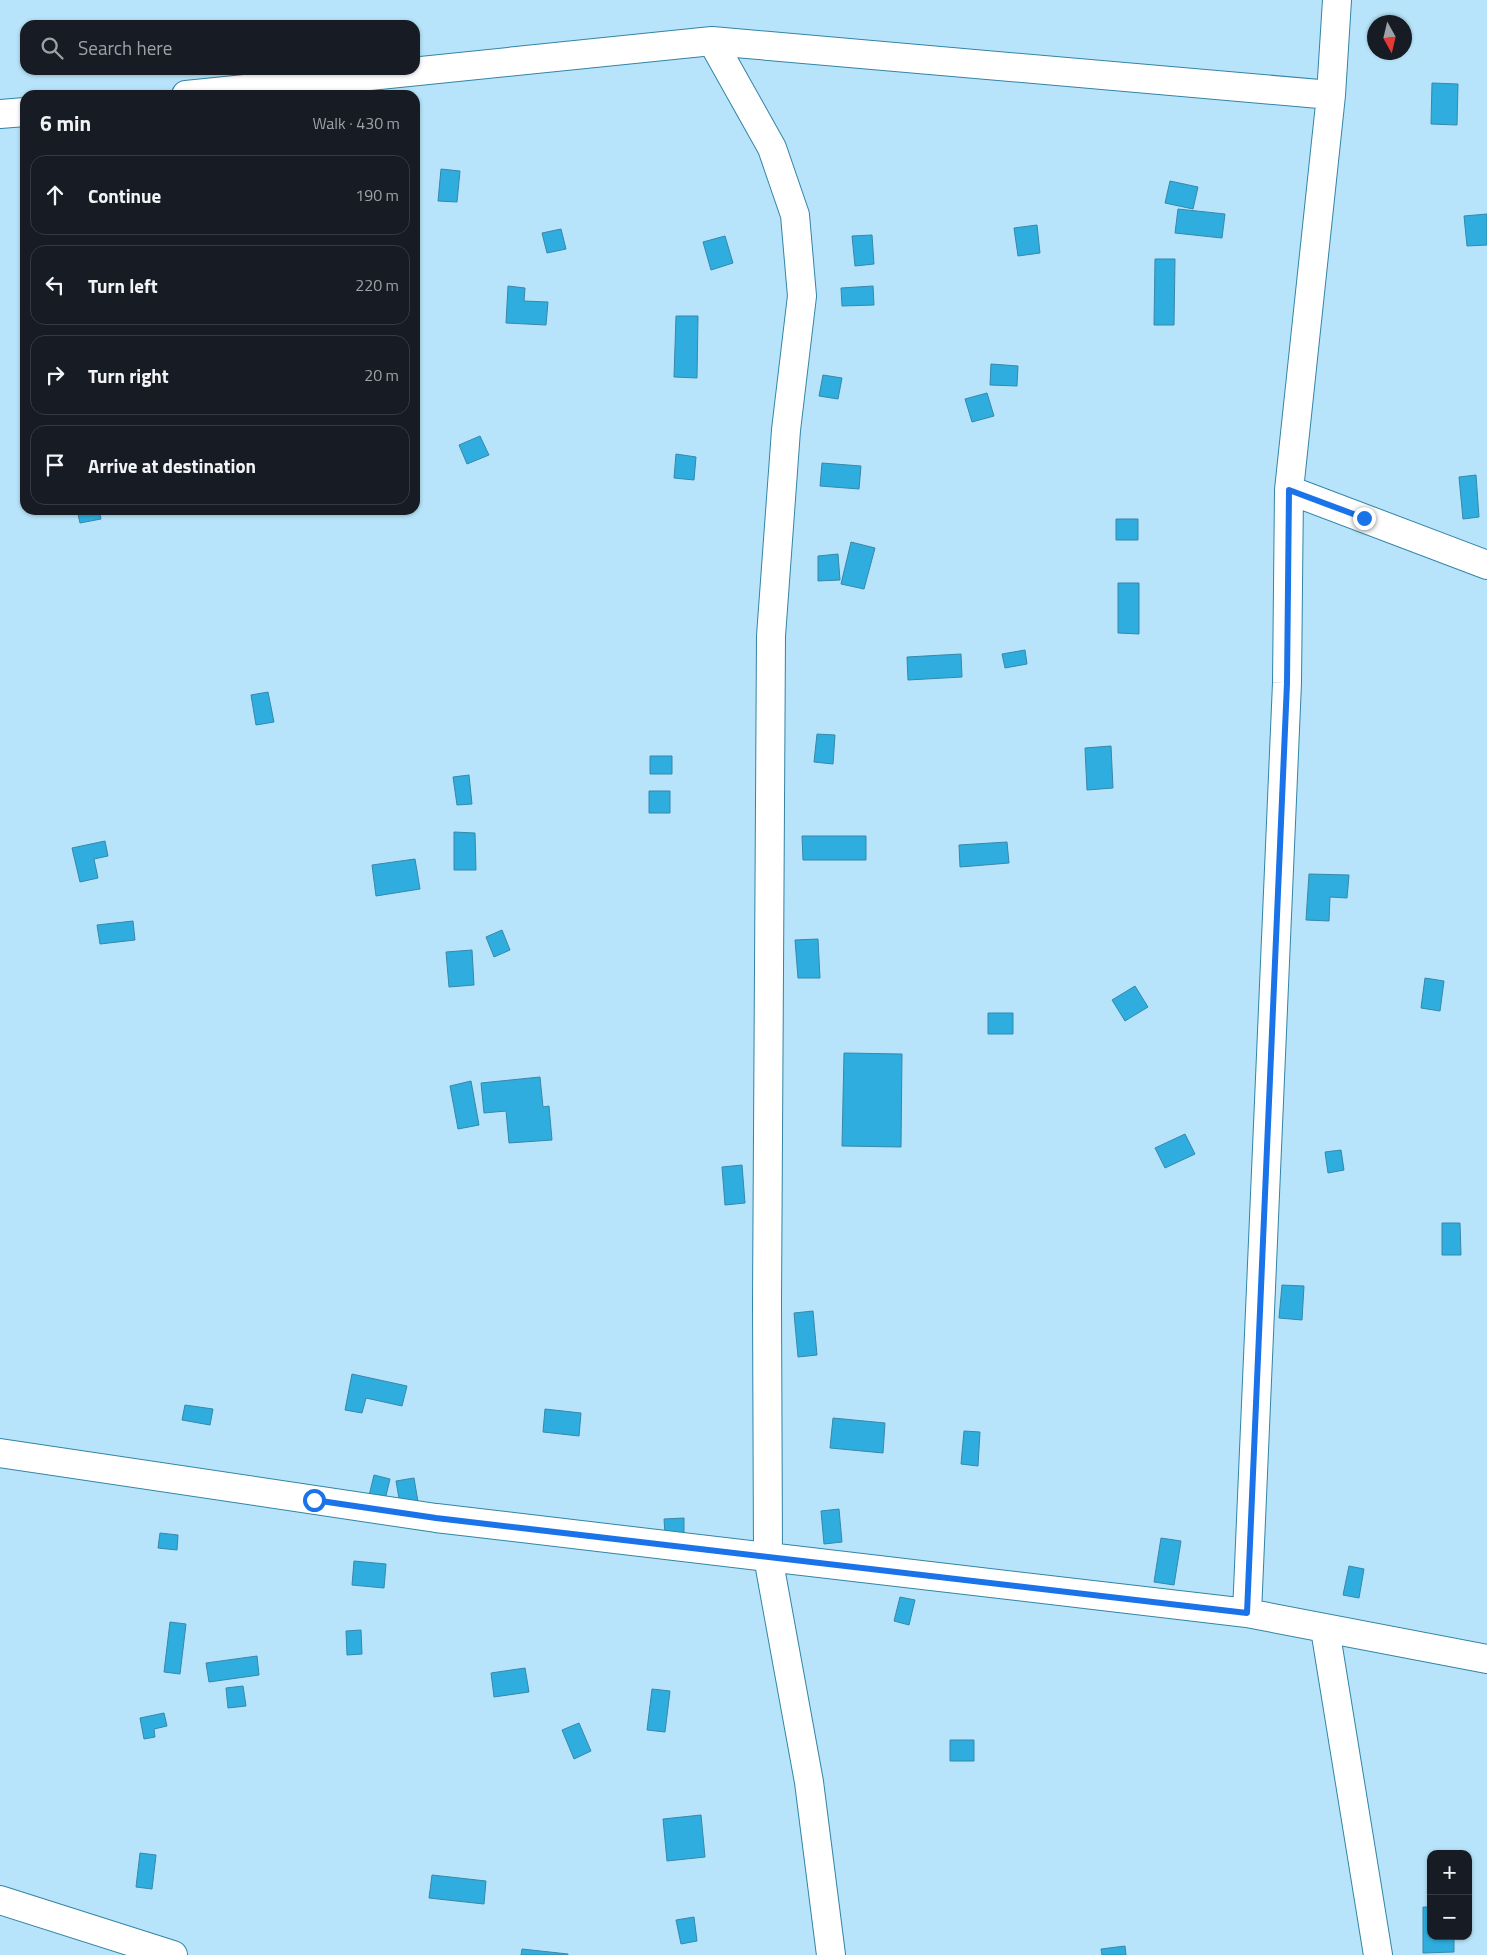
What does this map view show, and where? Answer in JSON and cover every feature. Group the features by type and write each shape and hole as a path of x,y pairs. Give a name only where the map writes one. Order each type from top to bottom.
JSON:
{"street":[{"path":"1247,1613 1287,683 1289,490 1331,95 1337,0"},
{"path":"420,71 712,41 1331,95"},
{"path":"712,41 775,156 795,215 802,296 786,430 771,636 767,1302 768,1557 809,1782 830,1955"},
{"path":"235,90 381,75"},
{"path":"0,114 20,112"},
{"path":"1289,490 1487,565"},
{"path":"0,1453 436,1518 1247,1613 1487,1659"},
{"path":"1324,1629 1378,1955"},
{"path":"0,1900 173,1955"}],"building":[{"path":"1432,83 1458,84 1457,125 1431,124"},
{"path":"441,169 460,171 457,202 438,201"},
{"path":"1170,181 1198,187 1193,209 1165,203"},
{"path":"1178,209 1225,214 1222,238 1175,233"},
{"path":"1487,214 1487,245 1467,246 1464,216"},
{"path":"1037,225 1040,253 1018,256 1014,228"},
{"path":"561,229 566,249 547,253 542,233"},
{"path":"872,235 874,264 855,266 852,236"},
{"path":"725,236 733,263 711,270 703,242"},
{"path":"1155,259 1175,259 1174,325 1154,325"},
{"path":"508,286 525,288 524,301 548,302 546,325 506,323"},
{"path":"873,286 874,305 842,306 841,288"},
{"path":"676,316 698,316 697,378 674,377"},
{"path":"991,364 1018,366 1017,386 990,385"},
{"path":"823,375 842,378 838,399 819,396"},
{"path":"987,393 994,416 972,422 965,399"},
{"path":"480,436 489,455 467,464 459,445"},
{"path":"676,454 696,457 694,480 674,478"},
{"path":"822,463 861,466 859,489 820,486"},
{"path":"1476,475 1479,517 1463,519 1459,477"},
{"path":"78,515 100,515 101,519 80,523"},
{"path":"1116,519 1138,519 1138,540 1116,540"},
{"path":"851,542 875,548 864,589 841,584"},
{"path":"838,554 840,580 818,581 818,556"},
{"path":"1118,583 1139,583 1139,634 1118,633"},
{"path":"1025,650 1027,664 1005,668 1002,654"},
{"path":"961,654 962,677 908,680 907,657"},
{"path":"268,692 274,722 256,725 251,695"},
{"path":"817,734 835,735 833,764 814,762"},
{"path":"1111,746 1113,788 1087,790 1085,748"},
{"path":"650,756 672,756 672,774 650,774"},
{"path":"469,775 472,804 457,805 453,777"},
{"path":"649,791 670,791 670,813 649,813"},
{"path":"454,832 475,833 476,870 454,870"},
{"path":"802,836 866,836 866,860 803,860"},
{"path":"105,841 108,856 94,859 98,878 80,882 72,848"},
{"path":"1007,842 1009,863 960,867 959,845"},
{"path":"415,859 420,889 376,896 372,865"},
{"path":"1309,874 1349,875 1347,898 1330,897 1329,921 1306,920"},
{"path":"133,921 135,940 100,944 97,925"},
{"path":"502,930 510,950 494,957 486,937"},
{"path":"818,939 820,978 798,978 795,940"},
{"path":"472,950 474,985 449,987 446,952"},
{"path":"1425,978 1444,981 1440,1011 1421,1008"},
{"path":"1135,986 1148,1007 1125,1021 1112,1000"},
{"path":"988,1013 1013,1013 1013,1034 988,1034"},
{"path":"844,1053 902,1054 901,1147 842,1146"},
{"path":"540,1077 543,1107 549,1106 552,1140 509,1143 506,1111 484,1113 481,1083"},
{"path":"471,1081 479,1125 458,1129 450,1086"},
{"path":"1185,1134 1195,1154 1165,1168 1155,1148"},
{"path":"1341,1150 1344,1170 1328,1173 1325,1152"},
{"path":"742,1165 745,1203 725,1205 722,1167"},
{"path":"1442,1223 1460,1223 1461,1255 1442,1255"},
{"path":"1282,1285 1304,1286 1302,1320 1279,1318"},
{"path":"813,1311 817,1355 798,1357 794,1313"},
{"path":"352,1374 407,1386 402,1406 366,1398 362,1413 345,1410"},
{"path":"185,1405 213,1409 210,1425 182,1420"},
{"path":"545,1409 581,1413 579,1436 543,1432"},
{"path":"833,1418 885,1423 883,1453 830,1448"},
{"path":"964,1431 980,1432 978,1466 961,1464"},
{"path":"374,1475 390,1479 383,1508 367,1504"},
{"path":"414,1478 419,1508 401,1510 396,1481"},
{"path":"839,1509 842,1542 824,1544 821,1511"},
{"path":"684,1518 684,1534 665,1534 664,1519"},
{"path":"160,1533 178,1535 177,1550 158,1548"},
{"path":"1161,1538 1181,1541 1174,1585 1154,1582"},
{"path":"354,1561 386,1564 384,1588 352,1585"},
{"path":"1349,1566 1364,1569 1359,1598 1343,1595"},
{"path":"900,1597 915,1600 909,1625 894,1621"},
{"path":"170,1622 186,1624 180,1674 164,1672"},
{"path":"361,1630 362,1654 347,1655 346,1631"},
{"path":"257,1656 259,1675 209,1682 206,1663"},
{"path":"525,1668 529,1692 494,1697 491,1673"},
{"path":"243,1686 246,1706 228,1708 226,1688"},
{"path":"652,1689 670,1691 665,1732 647,1730"},
{"path":"164,1713 167,1726 154,1729 155,1737 144,1739 140,1718"},
{"path":"579,1723 591,1751 574,1759 562,1730"},
{"path":"950,1740 974,1740 974,1761 950,1761"},
{"path":"701,1815 705,1857 667,1861 663,1819"},
{"path":"140,1853 156,1855 152,1889 136,1887"},
{"path":"432,1875 486,1881 484,1904 429,1898"},
{"path":"1423,1907 1427,1907 1427,1940 1454,1940 1454,1952 1423,1953"},
{"path":"694,1917 697,1941 681,1944 676,1920"},
{"path":"1125,1946 1126,1955 1102,1955 1101,1949"},
{"path":"522,1949 568,1954 568,1955 521,1955"}],"route":[{"path":"314,1500 436,1518 1247,1613 1287,683 1289,490 1364,518"}]}
